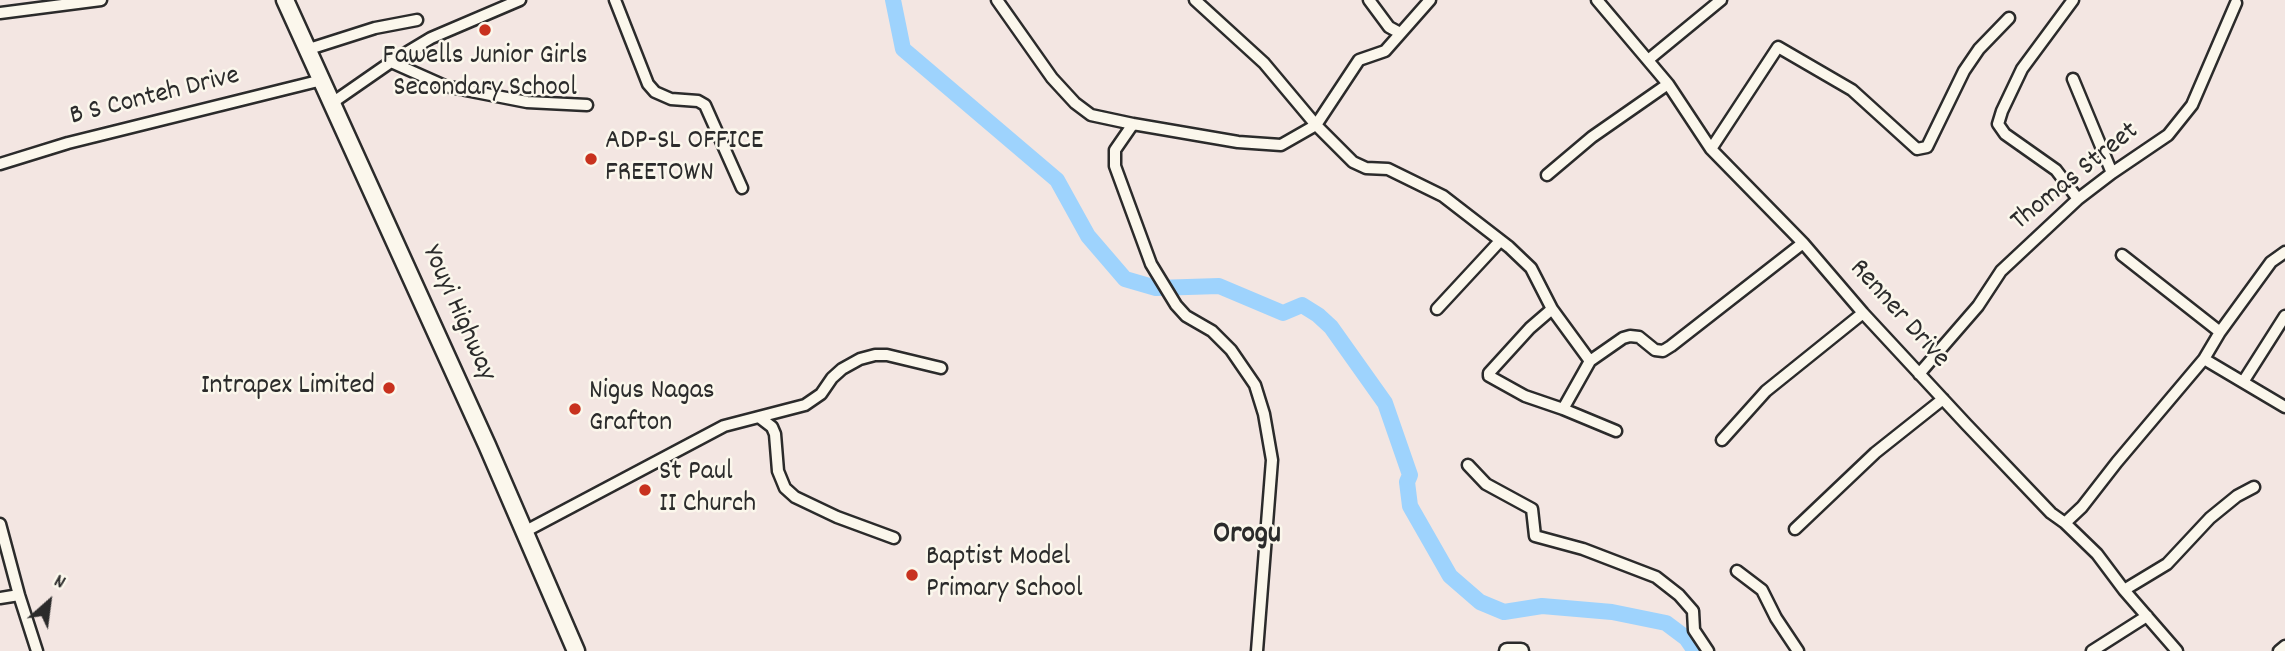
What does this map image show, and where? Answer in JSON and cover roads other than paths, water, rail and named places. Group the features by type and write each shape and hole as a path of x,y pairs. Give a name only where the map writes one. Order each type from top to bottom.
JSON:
{"main road":[{"name":"Youyi Highway","path":"285,0 576,651"}],"street":[{"path":"0,13 70,1 101,0"},
{"path":"490,0 495,11"},
{"path":"332,103 431,38 520,0"},
{"path":"615,0 648,84 655,92 671,99 698,101 705,105 743,188"},
{"path":"997,0 1052,78 1075,103 1091,115 1238,142 1282,145 1316,125 1359,60 1385,51 1430,0"},
{"path":"1195,0 1264,64 1316,125 1353,162 1366,168 1388,169 1443,196 1531,268 1552,309 1590,362"},
{"path":"1369,0 1389,27 1400,33"},
{"name":"Renner Drive","path":"1597,0 1668,84 1711,149 1803,243 1919,374 2051,513 2066,523 2097,554 2177,651"},
{"path":"1648,60 1721,0"},
{"path":"2073,0 2022,69 1998,124 2006,134 2056,170 2078,199"},
{"name":"Thomas Street","path":"1919,374 1978,306 2001,271 2078,199 2168,135 2192,105 2236,3"},
{"path":"1711,149 1778,47 1852,90 1917,149 1927,147 1964,71 1979,49 2009,18"},
{"path":"306,50 375,28 417,20"},
{"path":"391,62 445,86 527,102 587,105"},
{"path":"2073,79 2112,173"},
{"name":"B S Conteh Drive","path":"0,164 68,143 322,80"},
{"path":"1547,175 1592,137 1668,84"},
{"path":"1133,124 1115,150 1115,166 1151,264 1176,305 1186,316 1212,331 1231,350 1255,385 1264,414 1272,460 1256,651"},
{"path":"1437,309 1500,241"},
{"path":"1563,409 1590,362 1623,338 1639,337 1655,350 1663,351 1803,243"},
{"path":"2066,523 2204,359 2220,332 2272,262 2285,252"},
{"path":"2122,255 2220,332"},
{"path":"1552,309 1530,327 1489,376 1525,396 1616,431"},
{"path":"1722,440 1766,391 1863,313"},
{"path":"2243,382 2285,316"},
{"path":"524,532 724,426 804,405 821,394 831,378 860,359 875,355 897,357 941,368"},
{"path":"2204,359 2285,408"},
{"path":"1795,529 1875,453 1943,399"},
{"path":"759,417 775,434 778,471 785,488 837,517 894,538"},
{"path":"1468,465 1486,484 1532,509 1535,536 1595,554 1656,577 1664,583 1693,611 1694,630 1708,651"},
{"path":"2124,590 2167,564 2210,518 2254,487"},
{"path":"0,524 37,651"},
{"path":"1737,571 1762,590 1776,618 1798,651"},
{"path":"0,598 19,595"},
{"path":"2092,651 2147,616"},
{"path":"2279,651 2285,646"},
{"path":"1507,651 1521,651"}],"waterway":[{"path":"893,0 903,49 1057,180 1088,236 1125,279 1156,288 1219,286 1283,313 1302,305 1331,327 1385,403 1410,475 1407,482 1410,506 1450,576 1480,602 1504,612 1542,606 1612,612 1666,623 1686,638 1695,651"}],"place":[{"name":"Fawells Junior Girls Secondary School","path":"485,30"},
{"name":"ADP-SL OFFICE FREETOWN","path":"591,159"},
{"name":"Intrapex Limited","path":"389,388"},
{"name":"Nigus Nagas Grafton","path":"575,409"},
{"name":"St Paul II Church","path":"645,490"},
{"name":"Baptist Model Primary School","path":"912,575"}],"district":[{"name":"Orogu","path":"1247,537"}]}
